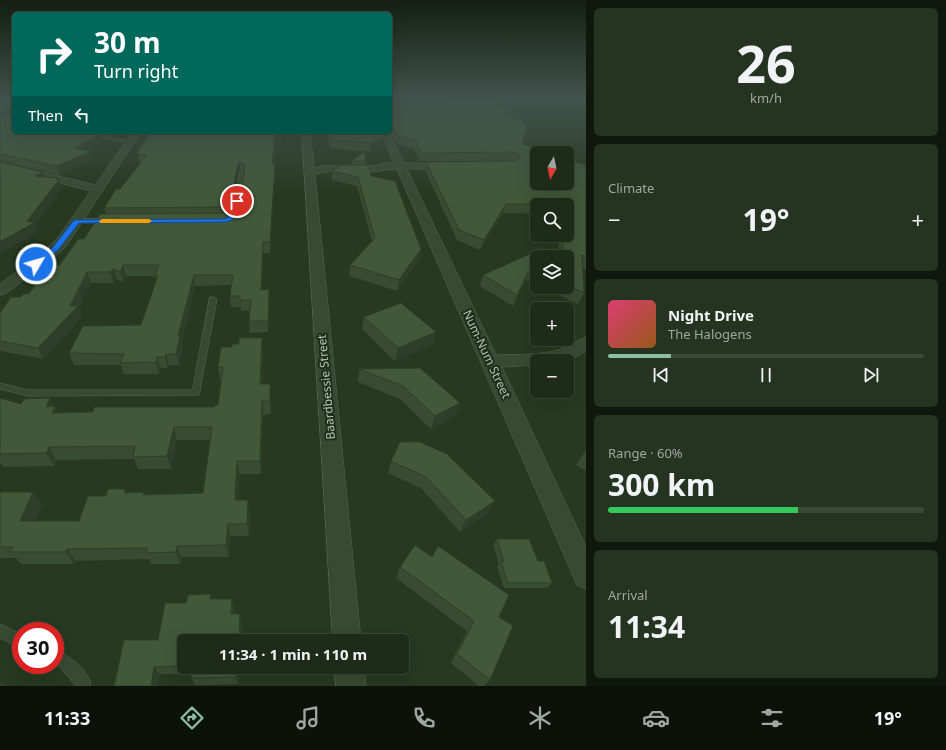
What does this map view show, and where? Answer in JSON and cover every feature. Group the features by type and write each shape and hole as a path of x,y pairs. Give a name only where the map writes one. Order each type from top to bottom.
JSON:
{"street":[{"name":"Baardbessie Street","path":"306,134 346,634"},
{"name":"Num-Num Street","path":"385,134 393,166 490,361 586,576"},
{"path":"0,291 56,249 77,222 97,189 134,137"},
{"path":"0,165 97,189"},
{"path":"308,166 322,169 373,169 393,166 456,166"},
{"path":"490,361 564,356 578,350 586,343"},
{"path":"350,674 351,686"}],"lane":[{"path":"86,135 134,137"},
{"path":"226,220 235,215 242,174"},
{"path":"77,222 109,221"},
{"path":"0,386 28,393 196,392 213,299"},
{"path":"0,632 12,637"},
{"path":"64,661 84,682 83,686"}],"building":[{"path":"0,130 12,130 12,134 101,134 75,148 91,151 57,166 0,154"},
{"path":"394,130 526,130 522,144 530,147 530,190 574,190 574,161 586,165 586,257 582,255 584,293 574,288 574,250 562,250 563,242 574,242 574,198 530,198 530,204 506,204 484,240 459,230 426,162 514,161 520,158 520,155 514,152 422,153 416,141 398,136"},
{"path":"148,134 278,134 275,136 272,164 275,164 270,242 263,242 261,290 269,289 268,321 249,321 251,300 240,300 240,296 230,296 233,275 194,275 178,336 180,336 176,354 166,354 165,357 157,357 156,362 120,363 124,354 69,353 83,326 141,325 158,275 155,275 159,265 123,265 120,272 114,269 110,272 87,272 70,306 78,306 38,348 0,341 0,313 11,297 21,297 23,294 29,294 48,266 60,265 78,239 84,239 100,214 227,213 239,206 245,165 240,163 238,164 230,204 224,207 104,208 116,189 120,189 146,156 137,154"},
{"path":"330,134 385,134 386,137 371,143 331,140"},
{"path":"364,152 366,161 352,161"},
{"path":"0,162 43,172 35,176 57,178 56,179 59,180 27,221 34,223 0,242"},
{"path":"341,165 369,165 371,176 395,181 421,249 399,280 350,265 375,238 358,177 332,171"},
{"path":"530,254 530,269 517,295 483,275"},
{"path":"401,303 436,332 398,348 364,317"},
{"path":"239,338 262,338 260,384 270,384 270,401 262,401 260,461 237,461 235,500 248,500 247,524 228,524 226,545 177,546 176,552 146,553 147,548 67,549 66,552 10,552 13,547 0,547 0,492 33,492 20,521 79,521 88,496 106,496 108,489 125,489 125,493 144,492 143,495 203,493 212,427 174,427 167,456 133,457 135,446 49,447 46,453 0,454 0,398 21,404 24,399 50,398 46,407 55,406 52,413 93,412 94,407 214,407 215,405 218,405 223,367 218,367 221,347 232,347 232,344 239,344"},
{"path":"420,368 460,403 435,416 403,386 359,369"},
{"path":"400,442 420,442 447,454 495,501 466,520 426,477 391,461"},
{"path":"497,539 529,539 538,561 544,561 552,583 508,583 501,562 504,562"},
{"path":"415,545 432,557 438,546 509,595 499,617 513,626 490,680 457,654 474,621 400,567"},
{"path":"211,594 210,599 232,599 231,614 240,614 239,634 177,634 177,666 154,667 151,686 114,686 124,640 158,640 165,603 186,603 188,595"},
{"path":"191,674 236,674 236,677 191,678"}],"slow traffic":[{"path":"102,221 149,221"}],"route":[{"path":"36,264 56,249 77,222 220,221 232,218 235,215 237,201"}]}
